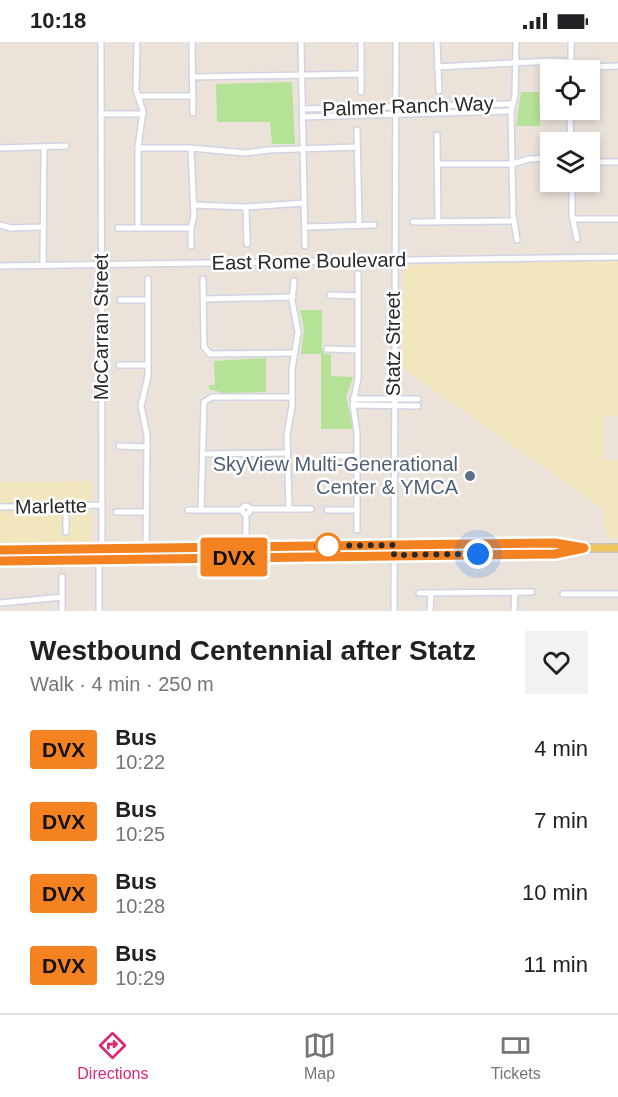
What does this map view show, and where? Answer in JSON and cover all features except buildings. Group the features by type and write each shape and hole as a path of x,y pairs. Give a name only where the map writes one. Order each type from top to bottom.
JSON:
{"main road":[{"path":"520,554 531,549 544,549 547,543"},
{"path":"0,550 547,543 584,548 618,548"},
{"path":"0,561 147,557 555,554 584,548"}],"street":[{"name":"McCarran Street","path":"99,611 99,559 102,549 101,42"},
{"path":"137,42 138,96 142,114 138,148 138,228"},
{"path":"192,42 193,112"},
{"path":"301,42 305,246"},
{"path":"361,42 361,92"},
{"name":"Statz Street","path":"394,611 396,42"},
{"path":"436,42 439,91"},
{"path":"516,42 511,111 514,221 518,240"},
{"path":"571,60 572,42"},
{"path":"437,67 540,63"},
{"path":"600,67 618,66"},
{"path":"192,76 361,74"},
{"path":"138,96 192,96"},
{"name":"Palmer Ranch Way","path":"302,110 394,105 513,104"},
{"name":"Palmer Ranch Way","path":"302,117 511,111"},
{"path":"101,114 142,114"},
{"path":"357,130 358,225"},
{"path":"437,135 438,222"},
{"path":"0,147 66,146"},
{"path":"43,266 44,147"},
{"path":"138,148 191,148 245,153 357,147"},
{"path":"191,148 194,205 191,246"},
{"path":"437,164 512,164 540,158"},
{"path":"600,162 618,162"},
{"path":"572,192 572,215 575,219 577,239"},
{"path":"194,205 246,207 304,203"},
{"path":"246,207 247,244"},
{"path":"575,219 618,219"},
{"path":"413,222 514,221"},
{"path":"0,225 11,228 43,227"},
{"path":"305,227 374,225"},
{"path":"118,228 191,228"},
{"name":"East Rome Boulevard","path":"0,266 618,257"},
{"path":"357,530 357,456 353,402 358,378 358,274"},
{"path":"147,557 147,429 141,406 148,365 148,279"},
{"path":"203,279 204,347 207,352 214,355 295,353"},
{"path":"289,509 287,453 298,332 293,297 294,281"},
{"path":"330,295 358,296"},
{"path":"204,299 293,297"},
{"path":"120,300 148,300"},
{"path":"327,349 358,350"},
{"path":"119,365 148,365"},
{"path":"201,510 204,402 212,397 292,397"},
{"path":"353,402 418,402"},
{"path":"119,446 147,447"},
{"path":"202,454 287,453"},
{"path":"327,456 357,456"},
{"path":"66,505 66,532"},
{"name":"Marlette","path":"0,507 102,505"},
{"path":"188,510 240,510 246,505 248,512 246,557"},
{"path":"248,512 311,509"},
{"path":"327,510 357,510"},
{"path":"116,512 147,512"},
{"path":"62,577 62,611"},
{"path":"514,592 514,611"},
{"path":"419,593 532,592"},
{"path":"430,611 431,593"},
{"path":"563,594 618,594"},
{"path":"0,603 62,597"}],"green space":[{"path":"292,82 295,144 272,144 270,122 217,122 216,84"},
{"path":"521,92 539,92 540,126 516,126"},
{"path":"300,310 322,310 322,350 325,354 331,354 331,376 353,377 346,397 353,429 321,429 321,354 301,354 304,329"},
{"path":"266,358 266,392 223,393 209,389 209,385 215,385 214,361"}],"sand":[{"path":"618,261 618,416 604,416 604,459 618,460 618,538 607,538 603,509 402,368 404,265"},
{"path":"91,481 91,542 0,543 0,482"}],"bus line":[{"name":"DVX","path":"0,550 555,543 584,548 555,554 147,557 0,561"}],"place":[{"name":"SkyView Multi-Generational Center & YMCA","path":"470,476"}],"route":[{"path":"328,546 317,546 394,545 394,555 478,554"}]}
